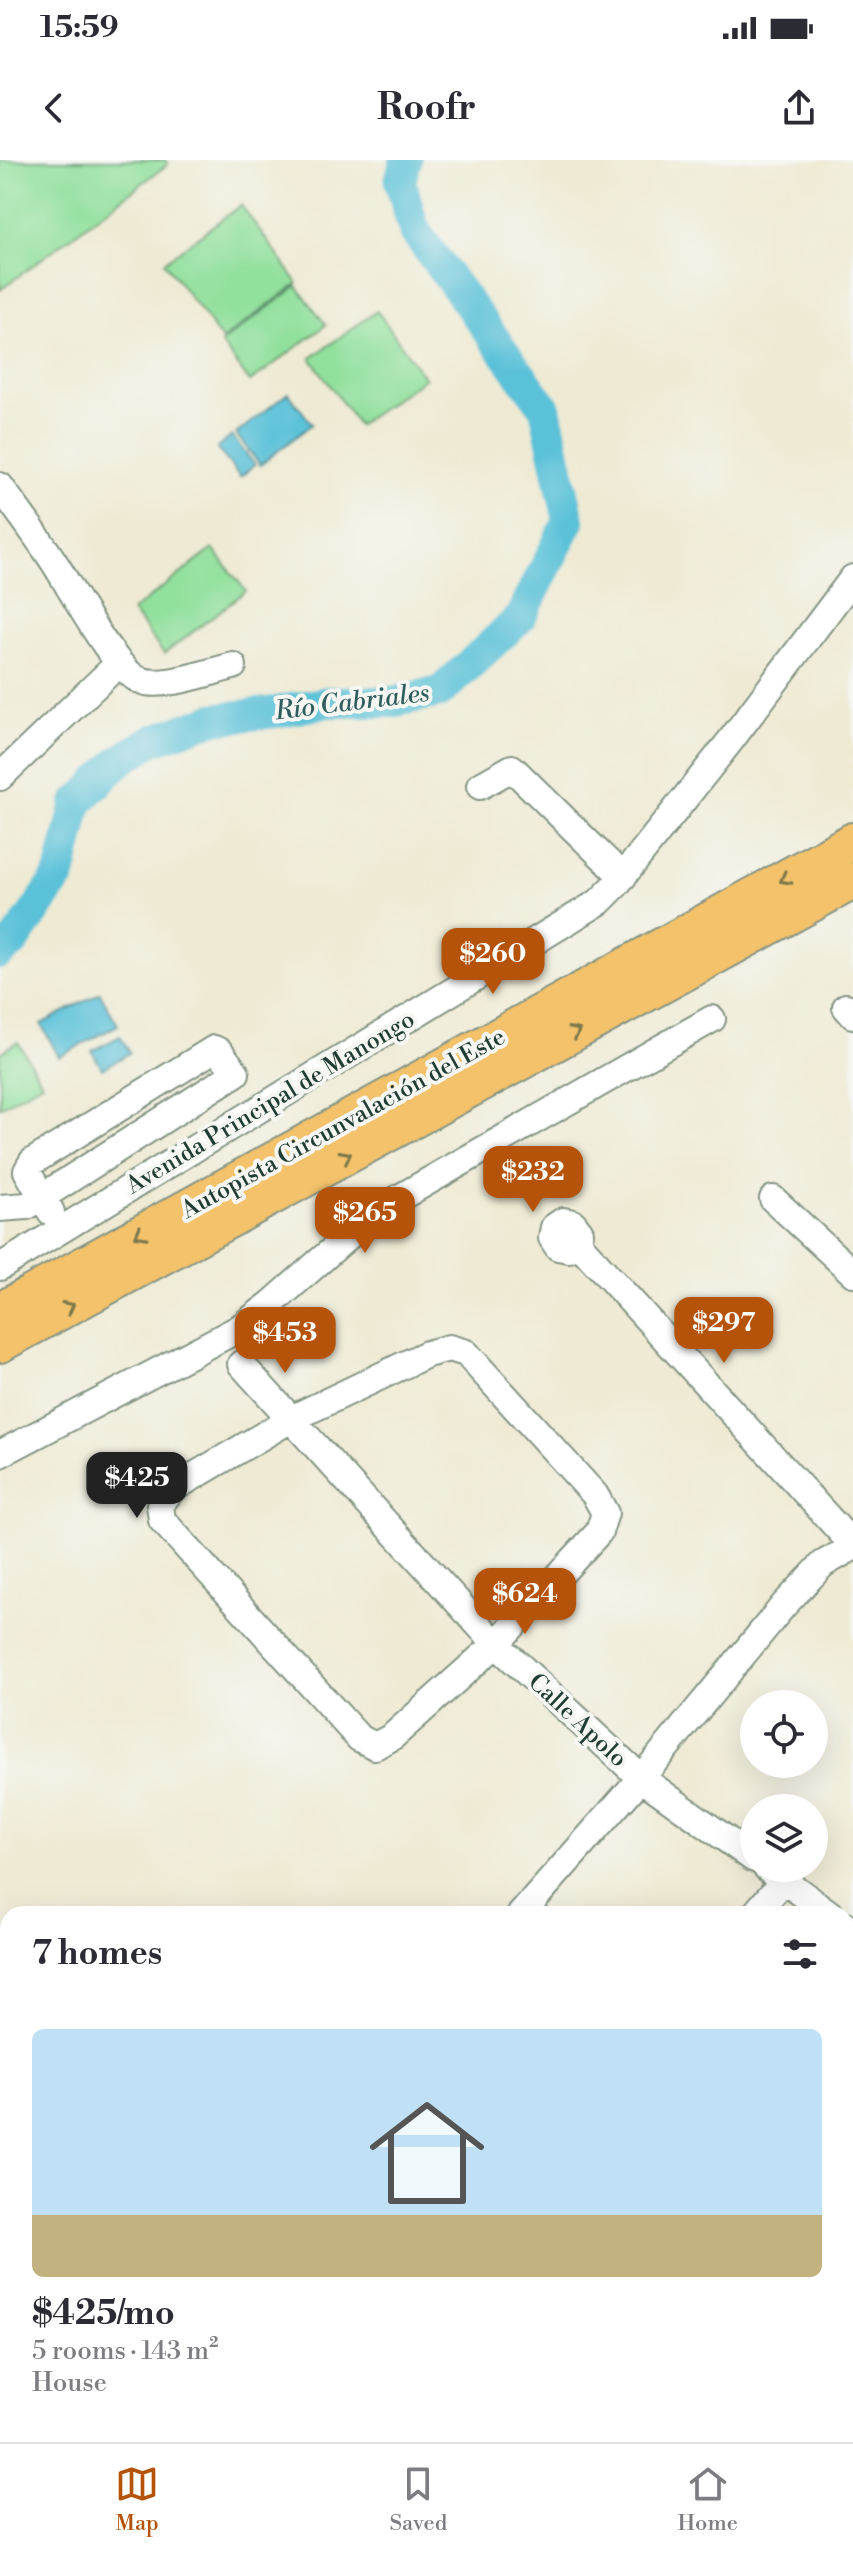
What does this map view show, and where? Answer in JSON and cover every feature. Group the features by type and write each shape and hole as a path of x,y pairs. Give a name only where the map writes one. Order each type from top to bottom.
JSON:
{"highway":[{"name":"Autopista Circunvalación del Este","path":"0,1311 853,841"},
{"name":"Autopista Circunvalación del Este","path":"0,1344 853,881"}],"street":[{"path":"0,486 52,559 119,663 134,678 160,682 233,666"},
{"name":"Avenida Principal de Manongo","path":"0,1267 599,902 623,877 853,578"},
{"path":"0,777 119,663"},
{"path":"480,786 512,768 623,877"},
{"path":"0,1454 238,1329 378,1210 712,1019"},
{"path":"1,1205 15,1208 27,1206 42,1197 236,1073 220,1052 214,1049 32,1162 27,1171 42,1197 61,1229"},
{"path":"773,1199 853,1273"},
{"path":"528,1906 641,1778 784,1605 823,1564 853,1546 578,1243"},
{"path":"449,1348 466,1353 595,1495 605,1513 599,1532 496,1644 392,1737 375,1746 359,1738 162,1520 160,1505 172,1489 291,1419 427,1354 449,1348"},
{"name":"Calle Apolo","path":"241,1364 496,1644 641,1778 740,1849"},
{"path":"759,1906 771,1882"},
{"path":"786,1882 819,1906"}],"green space":[{"path":"0,160 165,160 168,164 0,290"},
{"path":"241,205 298,283 222,340 164,262"},
{"path":"297,286 326,325 250,382 221,343"},
{"path":"377,311 425,378 358,425 311,358"},
{"path":"213,549 246,591 164,654 132,611"},
{"path":"18,1042 42,1083 0,1107 0,1053"}],"water":[{"path":"288,393 312,424 260,465 236,434"},
{"path":"232,436 255,465 240,477 217,448"},
{"path":"100,993 118,1025 59,1057 41,1024"},
{"path":"120,1036 130,1053 102,1069 92,1051"}],"waterway":[{"name":"Río Cabriales","path":"0,953 14,942 60,875 77,803 121,760 151,741 213,719 328,702 391,702 440,692 520,618 569,521 545,408 414,230 400,181 406,160"}]}
